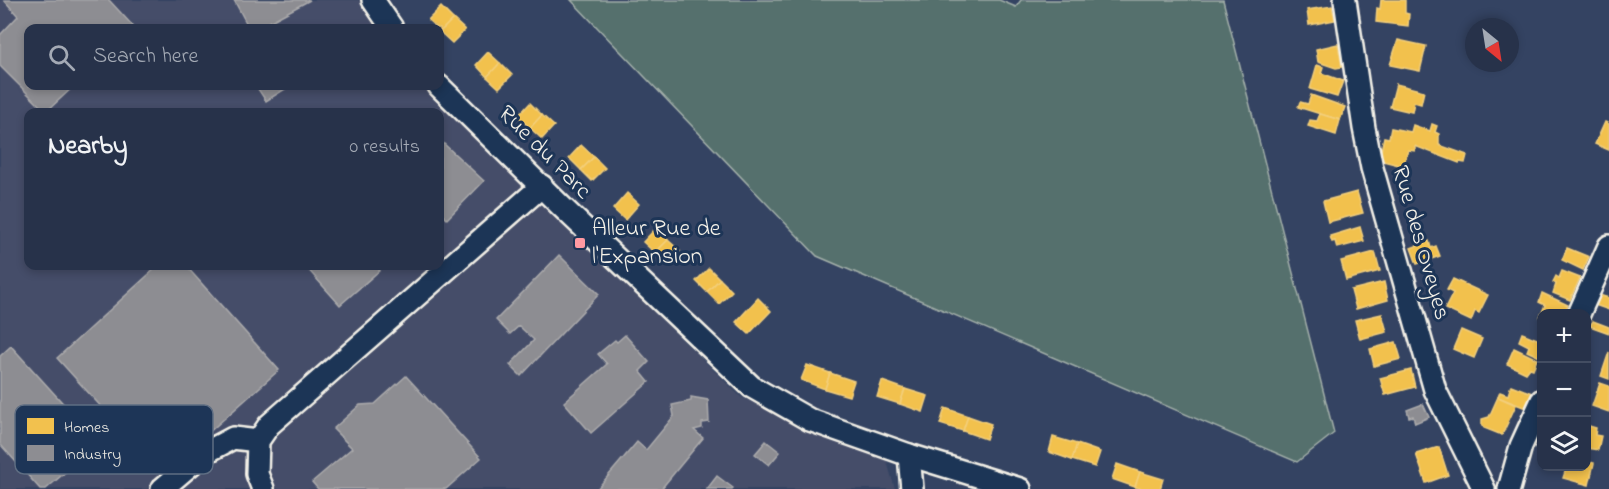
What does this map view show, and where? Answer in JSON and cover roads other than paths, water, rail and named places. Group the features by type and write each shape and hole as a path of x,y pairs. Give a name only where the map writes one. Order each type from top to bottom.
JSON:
{"street":[{"path":"373,0 389,24"},
{"name":"Rue des Oveyes","path":"1346,0 1372,168 1435,390 1484,489"},
{"name":"Rue du Parc","path":"443,90 752,387 810,420 909,455 1020,489"},
{"path":"263,489 257,474 258,441 269,425 542,186"},
{"path":"1582,309 1609,246"},
{"path":"1509,489 1521,446 1537,411"},
{"path":"213,449 233,438 258,441"},
{"path":"909,455 912,489"},
{"path":"162,489 180,474"}],"place":[{"name":"Alleur Rue de l'Expansion","path":"580,243"}]}
